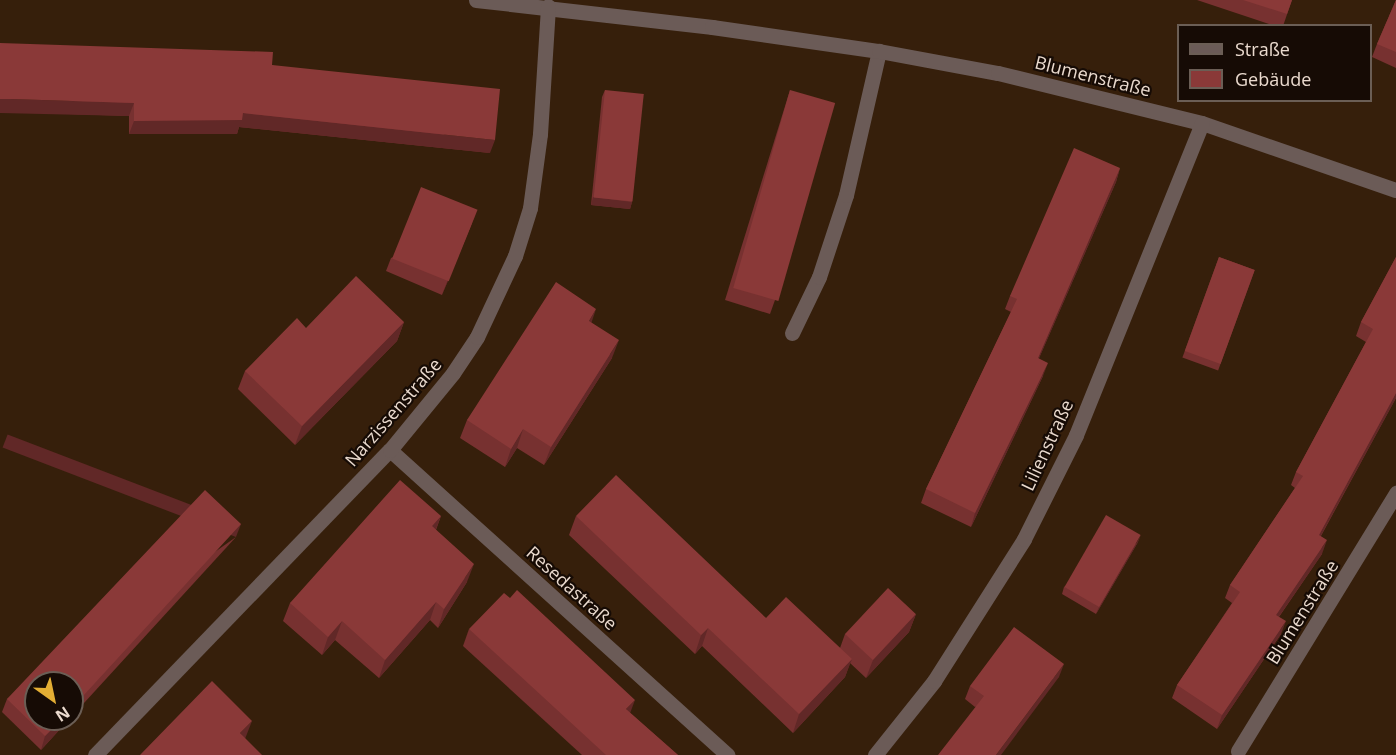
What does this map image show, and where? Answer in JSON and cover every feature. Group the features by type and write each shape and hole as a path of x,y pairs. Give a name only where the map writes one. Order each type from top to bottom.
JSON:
{"street":[{"name":"Blumenstraße","path":"476,0 548,6 879,51 998,73 1202,123 1396,190"},
{"name":"Narzissenstraße","path":"95,755 390,450 453,373 477,337 515,256 530,208 539,144 548,6"},
{"path":"792,333 819,277 846,195 879,51"},
{"name":"Lilienstraße","path":"875,755 934,681 1024,539 1076,435 1202,123"},
{"name":"Resedastraße","path":"390,450 728,755"},
{"name":"Blumenstraße","path":"1238,751 1396,493"}],"building":[{"path":"1243,0 1292,0 1287,14"},
{"path":"1396,0 1396,52 1377,44"},
{"path":"0,43 273,52 272,65 500,89 495,140 243,113 242,120 134,121 134,103 0,99"},
{"path":"605,90 644,94 632,201 594,197"},
{"path":"790,90 835,103 778,301 733,288"},
{"path":"1074,148 1120,168 1038,358 1048,363 975,513 926,489 1017,299 1010,296"},
{"path":"421,187 478,210 449,281 392,258"},
{"path":"1219,257 1255,270 1221,364 1185,351"},
{"path":"1396,257 1396,393 1319,535 1327,540 1276,615 1286,621 1222,715 1177,685 1240,592 1230,585 1303,476 1296,472 1373,329 1361,322"},
{"path":"356,276 404,322 302,426 245,371 297,318 306,328"},
{"path":"556,282 596,309 589,321 619,340 551,447 523,429 511,449 467,420"},
{"path":"616,475 766,618 786,597 852,659 799,714 708,628 701,635 576,516"},
{"path":"400,480 441,516 432,526 474,564 444,609 436,602 385,660 342,621 328,637 290,603"},
{"path":"205,490 241,524 84,695 84,671 34,671"},
{"path":"1106,515 1141,535 1099,607 1064,587"},
{"path":"888,588 916,614 873,660 845,634"},
{"path":"517,590 635,700 626,709 678,755 606,755 469,629 504,593 510,598"},
{"path":"1014,627 1064,664 996,755 938,755 984,696 970,686"},
{"path":"24,681 24,716 7,699"},
{"path":"212,681 252,721 240,733 262,755 140,755"},
{"path":"40,731 50,731 45,736"}]}
